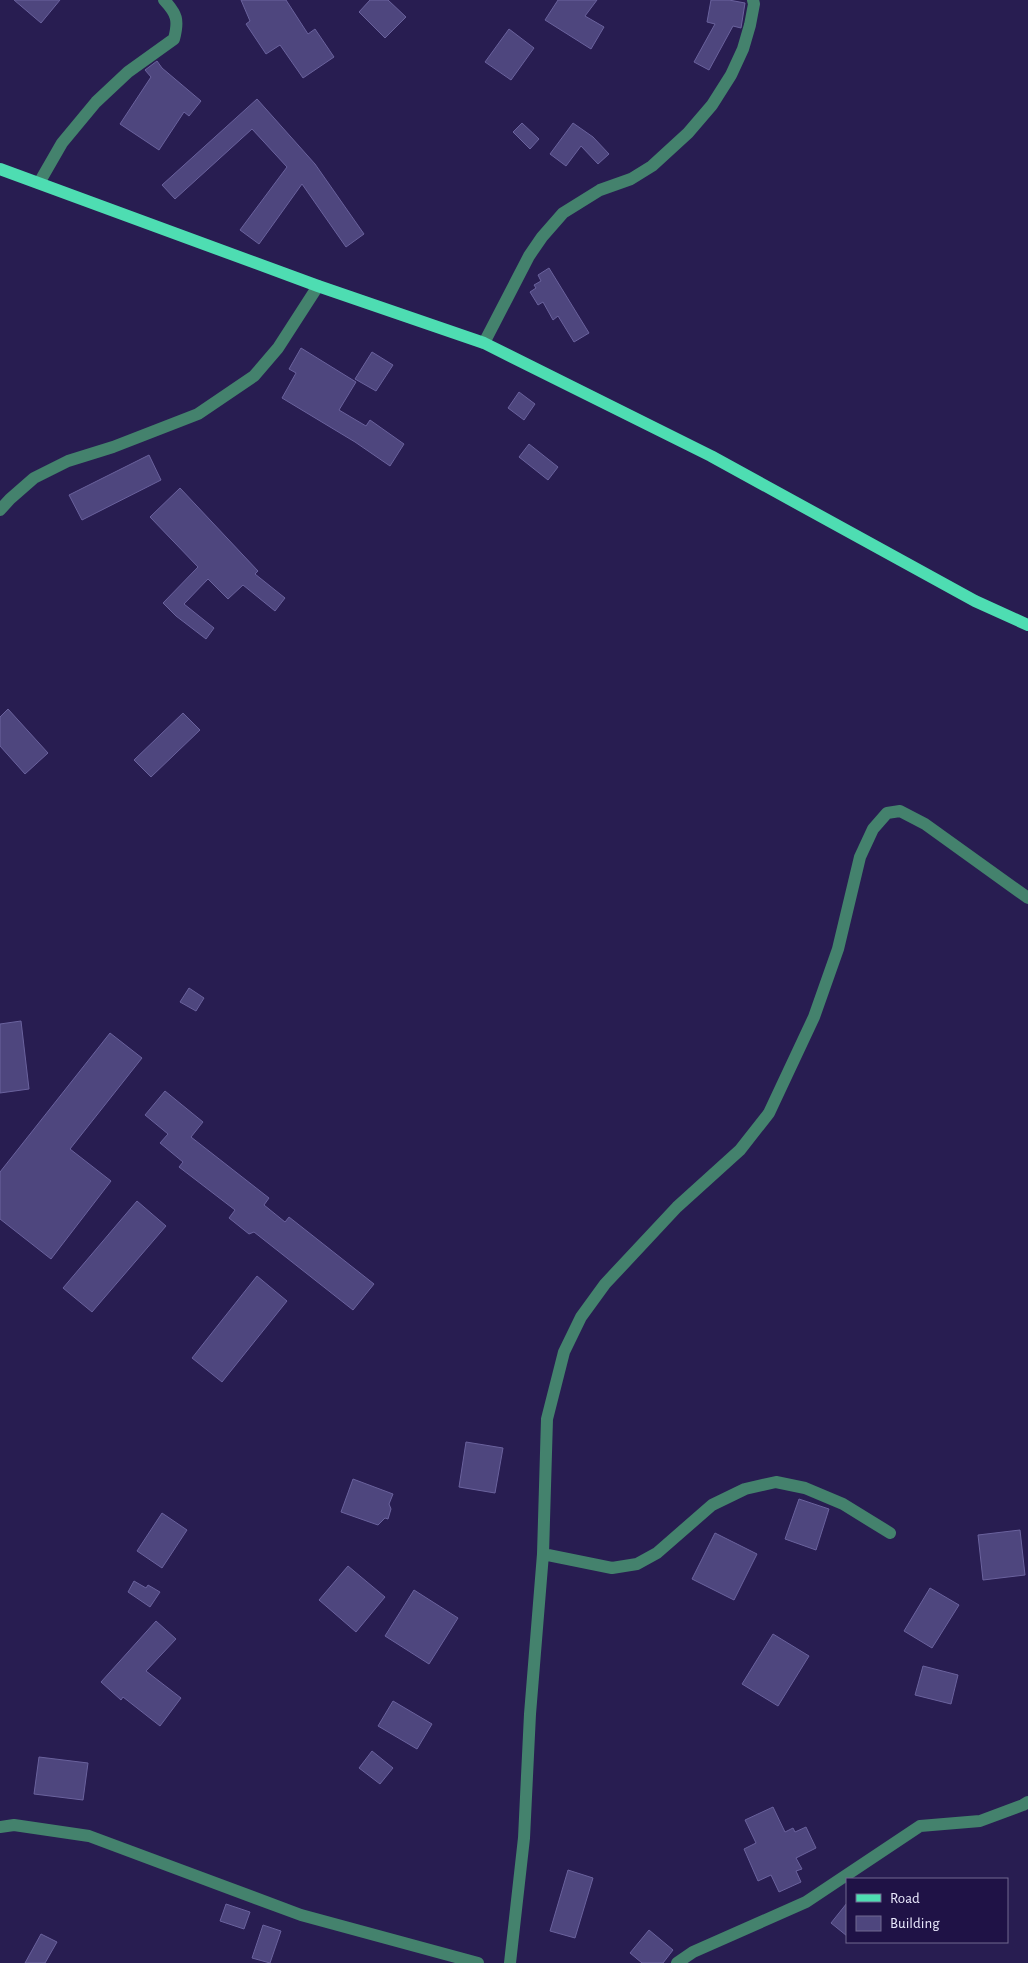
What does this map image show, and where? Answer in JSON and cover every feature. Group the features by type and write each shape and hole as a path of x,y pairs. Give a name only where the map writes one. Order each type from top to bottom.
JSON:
{"main road":[{"path":"0,169 318,286 484,343 712,456 975,601 1028,625"}],"street":[{"path":"39,183 62,143 96,102 128,72 174,39 177,26 175,12 164,0"},
{"path":"484,343 530,256 542,237 563,213 600,190 631,179 652,166 688,133 712,105 731,75 743,49 750,25 753,0"},
{"path":"0,510 10,498 34,478 68,461 113,447 198,414 254,376 278,348 318,286"},
{"path":"510,1963 524,1838 530,1714 544,1554 547,1419 564,1352 582,1317 605,1284 677,1207 740,1150 769,1113 814,1017 838,949 860,857 873,829 887,813 900,811 925,824 1028,898"},
{"path":"544,1554 612,1568 637,1564 657,1553 712,1505 745,1489 776,1482 805,1488 843,1504 890,1532"},
{"path":"676,1963 693,1952 806,1902 920,1826 980,1821 1008,1812 1028,1802"},
{"path":"0,1827 14,1825 88,1836 301,1915 478,1963"}],"building":[{"path":"14,0 60,0 41,23"},
{"path":"241,0 286,0 308,34 315,29 334,57 303,78 280,45 266,54 246,24 250,21"},
{"path":"370,0 388,0 406,17 385,38 359,12"},
{"path":"558,0 597,0 585,16 604,27 591,49 545,20"},
{"path":"711,0 729,0 745,3 741,28 733,26 709,70 694,62 715,24 707,22"},
{"path":"509,29 534,48 511,80 485,62"},
{"path":"157,61 162,68 201,101 189,116 184,112 159,150 120,124 151,77 145,70"},
{"path":"257,99 315,164 364,234 346,247 302,184 259,244 240,230 287,167 252,129 175,199 162,185"},
{"path":"522,123 539,139 530,149 513,132"},
{"path":"573,123 593,137 609,154 598,164 581,146 566,166 550,154"},
{"path":"549,268 589,333 574,342 558,316 553,320 543,302 538,305 530,292 536,288 534,285 541,281 538,275"},
{"path":"301,348 356,382 339,410 366,426 370,420 404,444 390,466 355,442 282,398 296,373 289,369"},
{"path":"372,352 393,365 376,391 355,379"},
{"path":"519,392 535,404 524,420 508,408"},
{"path":"529,444 558,467 548,480 519,457"},
{"path":"149,455 161,480 82,520 69,495"},
{"path":"180,488 258,571 255,574 285,598 275,611 243,585 228,599 208,579 184,604 214,628 206,639 176,616 163,603 198,567 150,517"},
{"path":"8,709 48,753 25,774 0,746 0,717"},
{"path":"183,713 200,730 151,777 134,760"},
{"path":"189,988 204,998 196,1011 180,1002"},
{"path":"21,1021 29,1089 0,1093 0,1024"},
{"path":"110,1033 142,1058 70,1149 111,1181 51,1259 0,1219 0,1172"},
{"path":"165,1091 203,1122 191,1137 269,1198 264,1205 285,1222 289,1217 374,1284 353,1310 254,1232 249,1234 229,1218 235,1210 179,1167 183,1162 160,1143 168,1134 145,1115"},
{"path":"137,1201 166,1226 92,1312 63,1288"},
{"path":"257,1276 287,1301 222,1382 192,1358"},
{"path":"466,1442 503,1448 495,1493 459,1487"},
{"path":"353,1479 393,1494 389,1504 391,1509 388,1519 385,1518 378,1525 341,1512"},
{"path":"799,1499 829,1509 816,1550 785,1539"},
{"path":"162,1513 187,1530 162,1568 137,1551"},
{"path":"1020,1530 1025,1575 983,1580 978,1535"},
{"path":"715,1533 757,1554 734,1600 692,1579"},
{"path":"348,1566 385,1597 356,1632 319,1600"},
{"path":"134,1581 146,1588 148,1585 160,1592 150,1607 128,1592"},
{"path":"930,1588 959,1605 932,1648 904,1631"},
{"path":"414,1590 458,1618 429,1664 385,1636"},
{"path":"156,1621 176,1639 146,1671 181,1698 160,1726 123,1697 121,1700 101,1682"},
{"path":"773,1634 809,1656 778,1706 742,1684"},
{"path":"923,1666 958,1675 951,1704 915,1695"},
{"path":"393,1701 432,1724 417,1749 378,1726"},
{"path":"372,1751 393,1768 380,1784 359,1768"},
{"path":"39,1757 88,1763 83,1800 34,1794"},
{"path":"773,1807 785,1832 793,1828 795,1832 806,1827 816,1848 796,1858 802,1869 796,1871 801,1882 779,1892 771,1875 758,1881 744,1849 756,1843 745,1820"},
{"path":"568,1870 593,1878 575,1938 550,1931"},
{"path":"226,1904 250,1912 244,1929 220,1921"},
{"path":"846,1904 846,1935 831,1923"},
{"path":"263,1925 281,1931 270,1963 252,1958"},
{"path":"649,1930 673,1950 663,1963 642,1963 630,1953"},
{"path":"41,1934 57,1942 45,1963 25,1963"}]}
